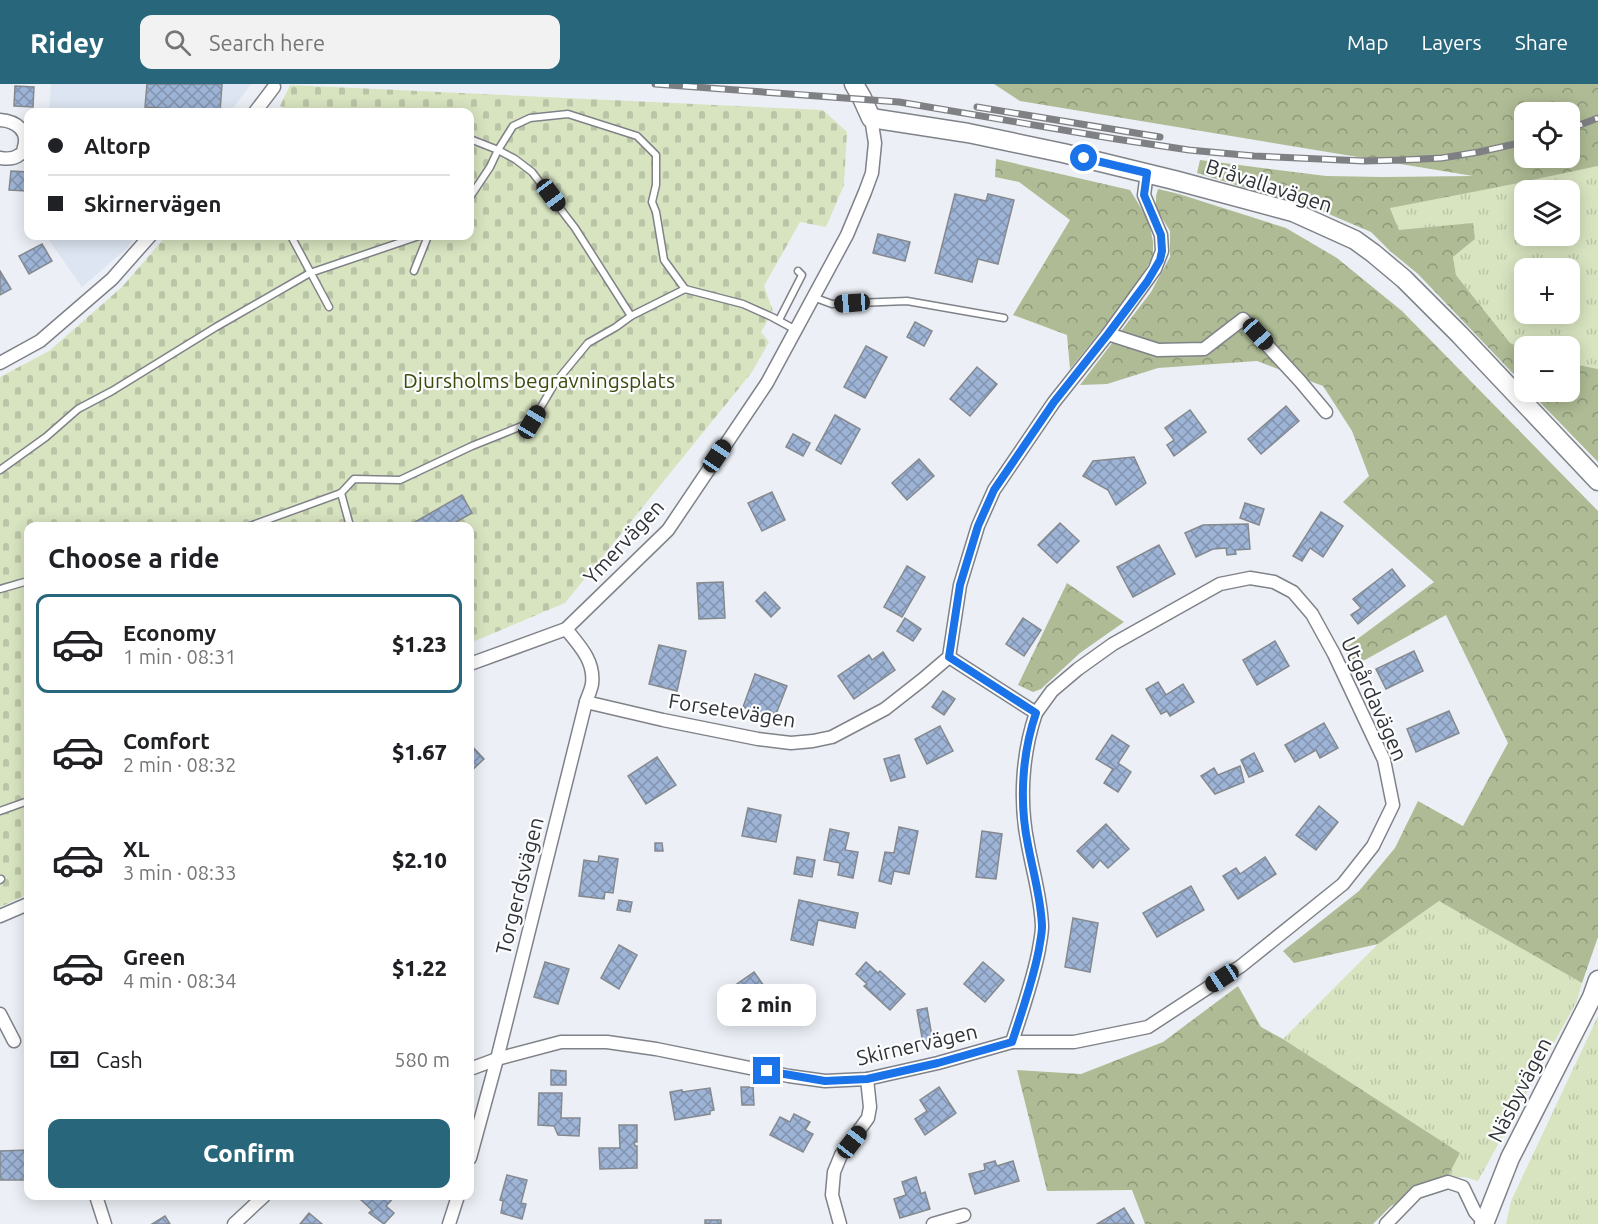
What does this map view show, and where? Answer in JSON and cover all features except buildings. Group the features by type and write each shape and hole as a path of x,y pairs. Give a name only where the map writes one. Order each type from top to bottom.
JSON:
{"street":[{"path":"854,84 871,118"},
{"path":"258,108 274,87"},
{"name":"Bråvallavägen","path":"871,118 968,133 1147,173 1293,212 1355,240 1404,279 1598,481"},
{"name":"Ymervägen","path":"474,663 566,629 668,530 767,383 847,235 872,173 875,143 871,118"},
{"path":"0,120 16,124 24,132"},
{"path":"0,158 13,158 22,152 24,146"},
{"path":"1012,1042 1034,973 1042,928 1038,885 1027,844 1023,802 1025,760 1030,730 1036,713 949,657 960,585 978,526 994,490 1054,402 1108,334 1155,269 1162,251 1161,235 1144,195 1147,173"},
{"path":"0,363 40,340 112,279 146,240"},
{"path":"1108,334 1158,350 1204,349 1243,319 1326,412"},
{"name":"Utgårdavägen","path":"1012,1042 1074,1042 1148,1027 1241,966 1343,884 1373,846 1393,805 1384,760 1334,654 1312,614 1293,592 1274,582 1250,578 1220,584 1113,644 1078,669 1052,692 1036,713"},
{"name":"Torgerdsvägen","path":"474,1143 592,684 591,669 586,654 566,629"},
{"name":"Forsetevägen","path":"586,702 758,739 791,743 813,741 832,737 885,709 949,657"},
{"path":"0,916 24,906"},
{"name":"Näsbyvägen","path":"1484,1223 1510,1158 1592,997 1598,980"},
{"path":"0,1014 14,1041"},
{"name":"Skirnervägen","path":"474,1068 497,1059 561,1042 607,1042 656,1048 789,1076 825,1081 867,1079 938,1063 1012,1042"},
{"path":"840,1224 832,1195 834,1172 841,1155 868,1118 870,1107 867,1079"},
{"path":"1386,1224 1417,1192 1448,1182 1463,1187 1475,1212 1484,1223"},
{"path":"97,1200 105,1224"},
{"path":"234,1224 260,1200"},
{"path":"448,1224 457,1200"},
{"path":"933,1224 964,1215"}],"lane":[{"path":"474,191 513,126 530,118 568,114 638,136 656,155 656,185 652,202 656,212 664,260 684,289 743,304 796,330"},
{"path":"474,141 515,159 532,172 575,228 631,316"},
{"path":"294,240 329,307"},
{"path":"0,470 46,437 78,409 310,273 407,240"},
{"path":"414,272 426,240"},
{"path":"779,320 802,275 798,271"},
{"path":"261,522 341,493 354,478 400,480 472,446 532,422 555,383 588,343 631,316 684,289"},
{"path":"813,297 832,304 907,301 1004,318"},
{"path":"341,493 349,522"},
{"path":"0,589 24,582"},
{"path":"0,811 24,802"}],"shaded area":[{"path":"51,84 251,84 233,108 49,108"},
{"path":"49,240 133,240 125,250 82,287"}],"green space":[{"path":"994,84 1598,84 1598,166 1533,180 1514,180 1514,184 1390,208 1399,230 1473,223 1475,239 1453,257 1456,275 1510,343 1514,345 1514,375 1418,274 1371,232 1317,209 1197,173 1200,160 1326,176 1473,176 1020,101"},
{"name":"Djursholms begravningsplats","path":"290,85 823,110 847,132 844,185 826,227 800,222 764,286 773,311 761,332 769,342 752,372 565,603 474,641 474,522 24,522 24,896 0,907 0,377 49,351 122,287 163,240 474,240 474,108 283,108 280,106"},
{"path":"996,159 1130,190 1149,221 1153,257 1129,296 1070,369 1067,335 1013,315 1070,220 1019,182 995,177"},
{"path":"1598,166 1598,369 1580,365 1580,336 1514,336 1514,345 1510,343 1456,275 1453,257 1475,239 1399,230 1390,207 1514,184 1514,246 1580,246 1580,180 1533,180"},
{"path":"1158,189 1286,228 1337,258 1402,311 1598,511 1598,937 1582,983 1439,901 1378,944 1294,963 1283,951 1359,891 1395,848 1418,801 1463,826 1508,743 1446,615 1354,666 1344,649 1434,582 1343,502 1369,476 1352,431 1323,386 1257,361 1158,368 1107,384 1080,385 1151,292 1170,257 1170,231 1156,208"},
{"path":"1580,365 1598,369 1598,462 1540,402 1580,402"},
{"path":"1067,583 1124,622 1080,653 1041,689 1033,692 1018,685"},
{"path":"1439,901 1582,983 1577,1001 1478,1181 1464,1177 1447,1178 1460,1153 1283,1039 1378,944"},
{"path":"1238,986 1261,1027 1460,1153 1447,1178 1391,1206 1373,1224 1145,1224 1132,1190 1047,1191 1017,1070 1081,1074 1163,1042"},
{"path":"1598,1016 1598,1224 1506,1224 1511,1201"}],"railway":[{"path":"655,84 899,102 1116,139 1189,150 1254,156 1364,161 1403,160 1442,158 1514,144"},
{"path":"977,107 1160,137"},
{"path":"1580,125 1598,118"}],"route":[{"path":"767,1071 825,1081 867,1079 938,1063 1012,1042 1034,973 1042,928 1038,885 1027,844 1023,802 1025,760 1030,730 1036,713 949,657 960,585 978,526 994,490 1054,402 1147,282 1160,260 1161,235 1144,195 1147,173 1084,158"}]}
